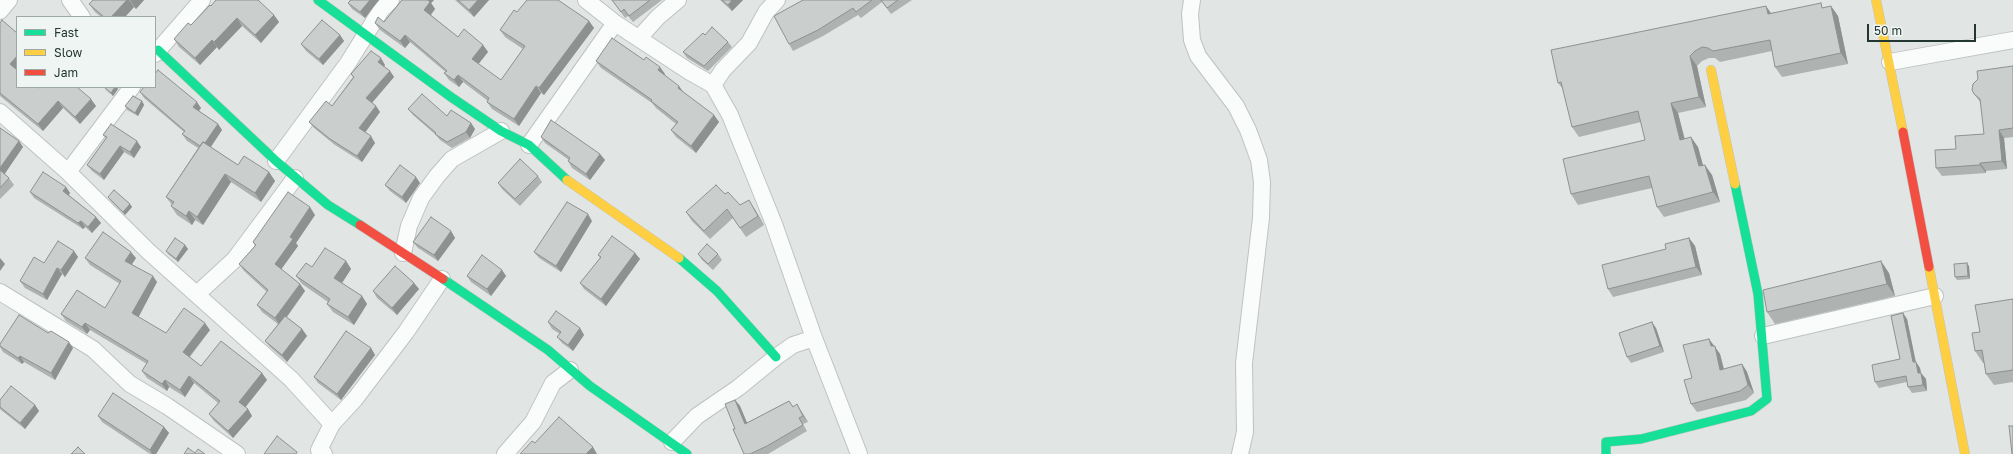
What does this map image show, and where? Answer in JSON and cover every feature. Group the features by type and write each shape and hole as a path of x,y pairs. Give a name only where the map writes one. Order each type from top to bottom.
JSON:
{"street":[{"path":"0,11 9,0"},
{"path":"70,0 81,16"},
{"path":"202,0 156,52 276,162 328,205 548,350 590,386 672,442 687,454"},
{"path":"318,0 365,35 501,130 529,145 562,176 688,264 717,291 776,357"},
{"path":"276,162 348,63 365,35 390,0"},
{"path":"586,0 615,23 690,72 713,85 730,115 771,217 814,338 859,454"},
{"path":"639,38 658,17 678,0"},
{"path":"713,85 723,70 749,43 766,12 777,0"},
{"path":"1192,0 1190,14 1192,40 1198,56 1236,106 1248,130 1259,160 1262,182 1261,218 1244,363 1245,432 1240,454"},
{"path":"1876,0 1890,62 1965,454"},
{"path":"529,145 615,23"},
{"path":"1890,62 2013,40"},
{"path":"1606,454 1606,442 1641,439 1751,411 1767,399 1763,336 1756,286 1711,70"},
{"path":"68,172 131,88"},
{"path":"0,112 68,172 148,251 291,379 332,424"},
{"path":"402,253 408,226 421,198 437,176 452,159 501,130"},
{"path":"197,294 234,260 295,178"},
{"path":"324,454 318,450 332,424 355,399 406,332 442,279"},
{"path":"0,292 93,350 130,384 167,406 237,454"},
{"path":"1763,336 1934,296"},
{"path":"672,442 698,416 738,388 776,357 793,345 814,338"},
{"path":"505,454 533,422 553,383 570,370"}],"building":[{"path":"93,0 127,0 112,16 103,16 89,4"},
{"path":"216,0 258,0 274,15 255,35 237,18 214,42 212,40 195,58 174,39 188,23 191,25"},
{"path":"351,0 370,0 360,12 348,3"},
{"path":"402,0 428,0 430,2 424,10 458,37 464,29 483,45 472,59 501,80 525,46 500,30 514,10 517,12 527,0 558,0 589,21 539,88 536,86 514,119 487,102 489,98 458,75 454,80 444,73 447,71 405,35 400,41 375,23 378,17 384,22"},
{"path":"458,0 478,0 469,10"},
{"path":"612,0 650,0 629,16 624,9 621,12"},
{"path":"722,0 732,0 728,5"},
{"path":"803,0 872,0 856,12 853,8 818,30 789,44 774,16"},
{"path":"881,0 898,0 887,8"},
{"path":"1821,3 1822,8 1831,6 1841,53 1775,67 1770,40 1713,51 1702,47 1690,56 1699,97 1671,103 1680,140 1691,137 1699,166 1705,165 1713,192 1657,207 1649,176 1571,194 1563,159 1645,140 1638,111 1572,127 1561,82 1558,83 1551,50 1766,6 1768,14"},
{"path":"2,20 16,32 16,57 10,64 16,69 16,88 78,88 91,99 75,117 58,101 38,124 0,93 0,23"},
{"path":"322,20 340,35 319,59 301,44"},
{"path":"712,27 728,42 704,66 683,52 703,33 705,35"},
{"path":"612,38 644,60 646,57 660,67 658,70 679,86 678,88 714,115 691,146 671,130 678,122 651,101 652,100 596,61"},
{"path":"371,51 381,58 378,62 390,71 366,98 376,106 359,128 371,136 357,156 330,139 309,122 326,101 332,106 354,77 351,74"},
{"path":"2013,66 2013,128 1999,130 2002,161 1980,163 1980,165 1936,168 1935,150 1956,149 1955,136 1984,134 1980,99 1972,90 1973,84 1978,79 1977,71"},
{"path":"158,70 197,102 193,107 218,124 205,143 203,142 200,146 182,134 185,131 140,92 143,88 156,88 156,73"},
{"path":"105,88 114,88 111,93"},
{"path":"422,94 447,116 451,110 471,123 466,132 447,142 435,134 436,133 408,109"},
{"path":"133,96 142,101 135,113 125,106"},
{"path":"551,120 600,154 586,174 568,161 570,158 541,137"},
{"path":"111,124 137,141 130,152 120,146 100,174 87,165 107,137 103,135"},
{"path":"0,128 19,141 0,168"},
{"path":"203,142 238,165 244,156 269,172 255,193 225,174 197,217 189,211 186,216 171,206 174,202 166,197"},
{"path":"520,159 538,176 515,199 498,183"},
{"path":"400,165 416,177 402,197 385,185"},
{"path":"0,170 9,178 0,188"},
{"path":"43,172 66,187 63,191 96,217 88,227 81,221 78,223 30,192"},
{"path":"716,185 725,194 728,192 740,205 749,200 758,216 740,228 727,209 704,231 686,212"},
{"path":"114,190 130,204 123,212 108,197"},
{"path":"288,192 310,207 290,237 293,239 275,264 300,284 275,318 257,305 268,290 239,264 256,245 253,242"},
{"path":"567,202 588,214 556,266 534,252"},
{"path":"431,217 451,231 434,255 413,242"},
{"path":"103,232 131,252 125,261 153,276 132,313 166,333 184,308 205,323 183,352 201,366 221,341 262,373 239,402 248,409 228,431 209,414 220,401 189,376 180,390 165,380 162,384 142,371 148,361 85,323 82,327 61,314 77,290 105,308 121,281 85,258"},
{"path":"612,236 635,253 601,299 580,283 601,257 598,255"},
{"path":"175,238 185,245 176,259 166,251"},
{"path":"1689,238 1696,267 1608,289 1602,265 1666,249 1665,244"},
{"path":"58,241 74,251 61,270 57,268 43,294 20,281 34,257 44,263"},
{"path":"707,244 718,254 708,264 698,254"},
{"path":"325,248 346,261 334,278 362,296 348,317 327,304 330,299 296,276 306,263 312,267"},
{"path":"482,255 502,270 487,289 467,276"},
{"path":"1881,261 1887,284 1767,312 1763,290"},
{"path":"1967,263 1968,276 1955,277 1954,264"},
{"path":"395,266 414,283 392,308 373,291"},
{"path":"2013,299 2013,370 1986,374 1982,350 1975,351 1972,333 1980,332 1975,305"},
{"path":"556,311 580,328 568,345 557,337 561,332 548,322"},
{"path":"1903,313 1913,362 1916,362 1918,373 1921,373 1923,385 1908,387 1906,376 1875,382 1872,365 1900,359 1891,316"},
{"path":"19,315 48,333 51,331 69,342 51,373 20,356 18,358 0,346"},
{"path":"285,316 302,329 282,355 265,341"},
{"path":"1652,322 1660,346 1627,357 1619,333"},
{"path":"346,331 371,348 337,394 314,377"},
{"path":"1709,339 1711,346 1715,346 1720,370 1742,364 1748,385 1740,391 1691,404 1684,380 1692,378 1683,345"},
{"path":"11,386 35,405 20,423 0,407 0,400"},
{"path":"113,393 164,427 150,450 98,416"},
{"path":"735,400 745,424 789,401 793,407 797,404 803,416 799,418 803,425 767,446 750,454 744,454 733,429 735,429 725,404"},
{"path":"559,417 593,447 586,454 520,454 532,441 535,443"},
{"path":"2009,426 2013,426 2013,454 2012,454"},
{"path":"277,436 297,452 296,454 264,454"},
{"path":"78,447 85,454 71,454"},
{"path":"188,448 195,453 198,449 205,454 184,454"}],"traffic: fast":[{"path":"318,0 451,97 501,131 529,145 567,180"},
{"path":"158,50 276,161 328,205 360,225"},
{"path":"1606,454 1606,442 1641,439 1751,411 1767,399 1758,294 1735,184"},
{"path":"679,258 717,291 776,357"},
{"path":"443,279 548,350 590,386 687,454"}],"traffic: slow":[{"path":"1876,0 1903,132"},
{"path":"1711,70 1735,184"},
{"path":"567,180 679,258"},
{"path":"1929,267 1965,454"}],"traffic: jam":[{"path":"1903,132 1929,267"},
{"path":"360,225 443,279"}]}
